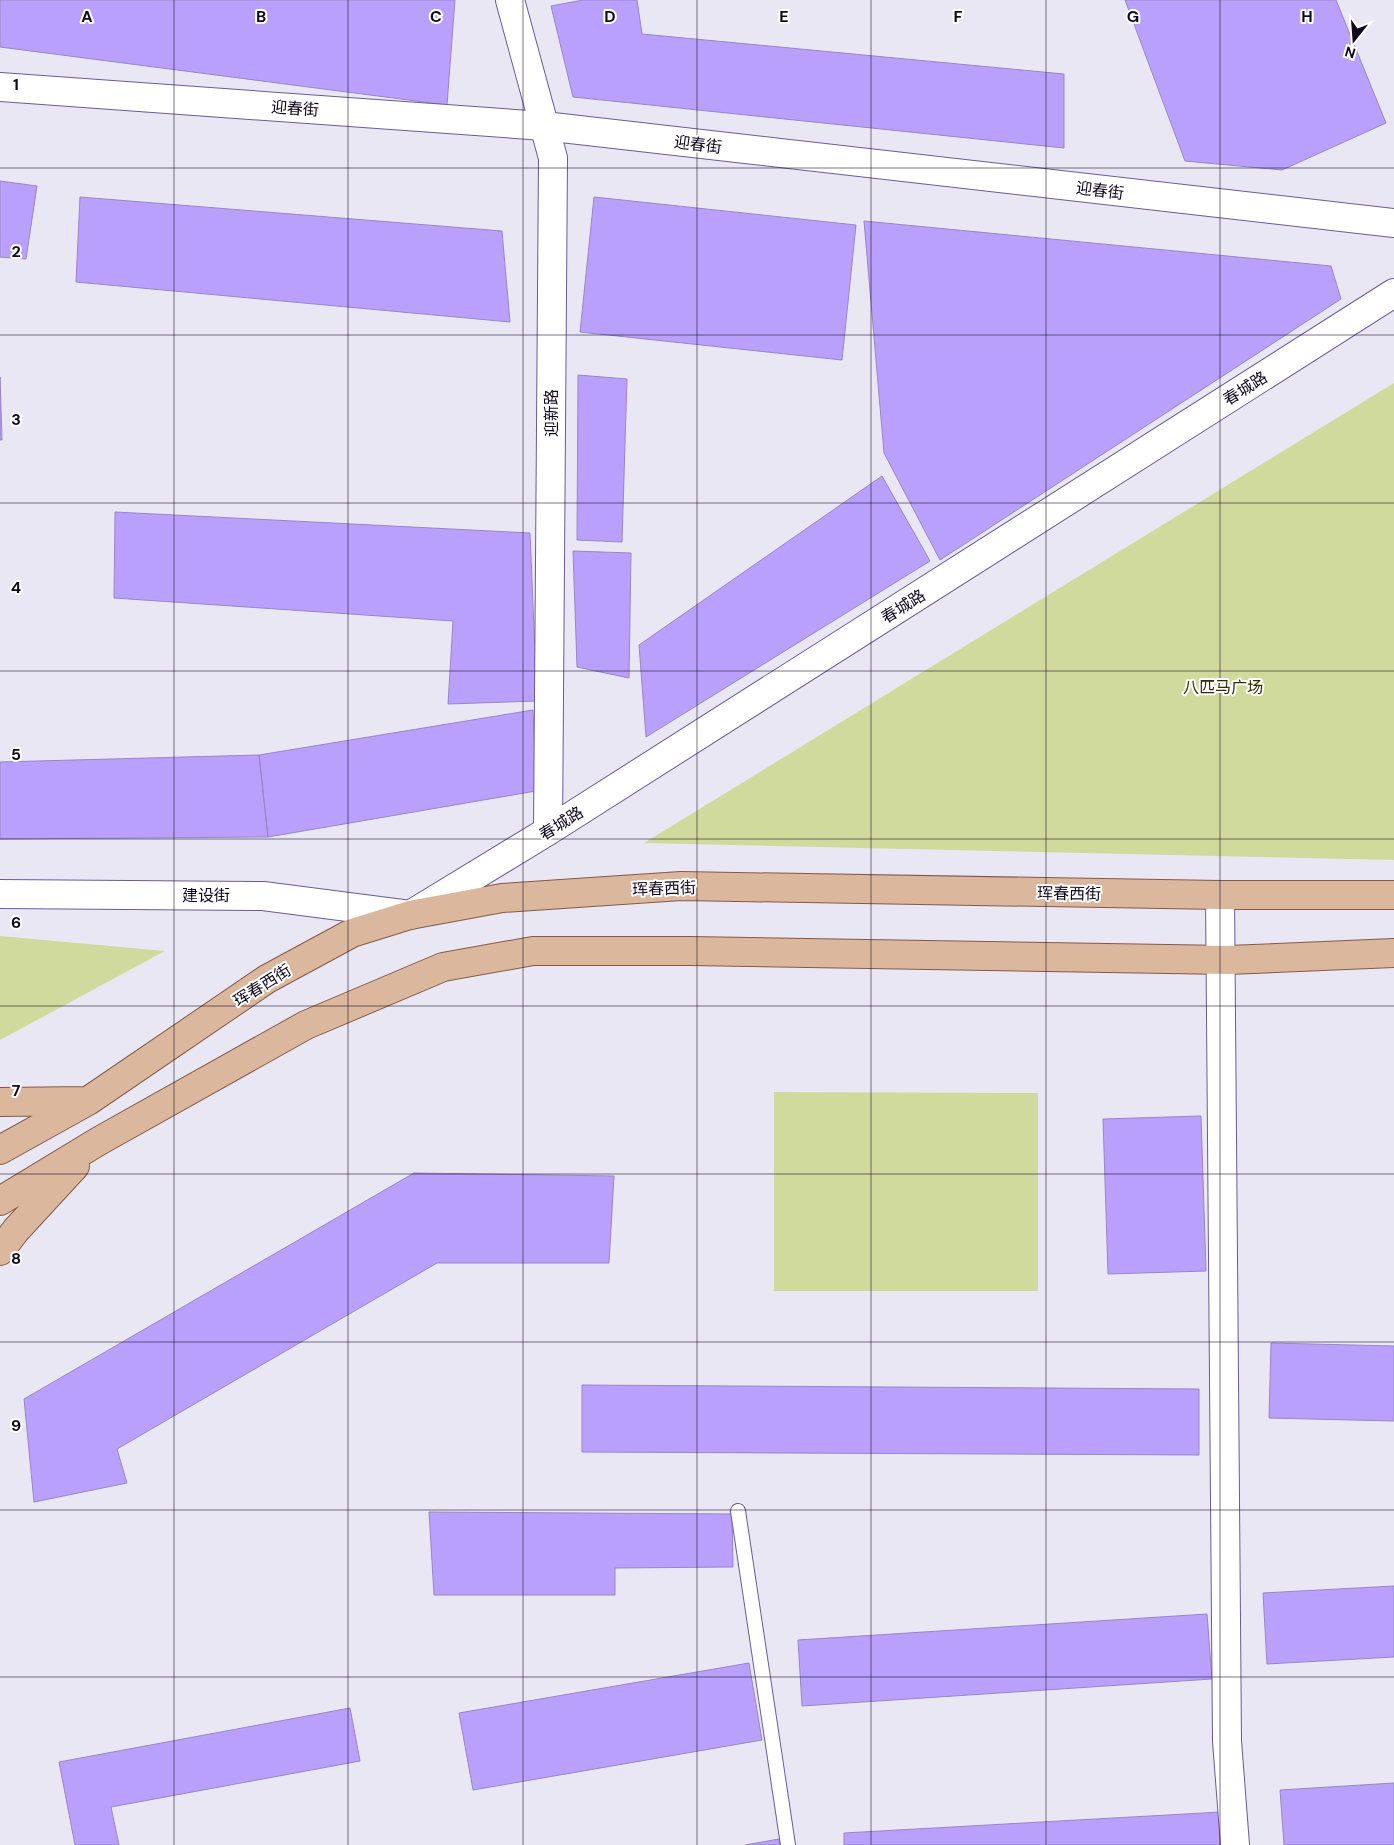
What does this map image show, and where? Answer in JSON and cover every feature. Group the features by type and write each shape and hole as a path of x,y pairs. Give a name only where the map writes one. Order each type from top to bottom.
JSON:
{"main road":[{"name":"珲春西街","path":"0,1150 88,1101 268,980 352,933 410,915 502,898 681,886 1220,895 1394,895"},
{"path":"0,1201 99,1141 306,1025 443,967 533,951 690,951 1220,959 1394,953"},
{"path":"0,1102 88,1101"},
{"path":"0,1251 16,1230 99,1141"}],"street":[{"name":"迎新路","path":"510,0 553,158 548,831"},
{"name":"迎春街","path":"0,87 544,126 1394,223"},
{"name":"春城路","path":"410,915 548,831 1394,293"},
{"name":"建设街","path":"0,894 263,896 410,915"},
{"path":"1220,895 1227,1741 1235,1845"}],"lane":[{"path":"738,1510 788,1845"}],"green space":[{"name":"八匹马广场","path":"1394,383 1394,860 644,843"},
{"path":"0,936 165,951 0,1040"},
{"path":"774,1092 1038,1093 1038,1291 774,1291"}],"building":[{"path":"0,0 455,0 447,105 0,47"},
{"path":"583,0 637,0 642,34 1064,74 1064,148 573,97 551,6"},
{"path":"1125,0 1336,0 1386,123 1282,170 1185,161"},
{"path":"0,181 37,186 26,259 0,257"},
{"path":"80,197 502,231 510,322 76,282"},
{"path":"594,197 856,225 842,360 580,332"},
{"path":"864,221 1331,266 1341,299 940,560 884,453"},
{"path":"578,375 627,379 622,542 577,540"},
{"path":"0,377 2,440 0,440"},
{"path":"882,476 930,561 646,737 639,645"},
{"path":"115,512 530,533 537,701 448,704 453,621 114,598"},
{"path":"573,551 631,553 629,678 577,667"},
{"path":"533,710 536,791 268,837 259,755"},
{"path":"259,755 268,837 0,839 0,762"},
{"path":"1201,1116 1206,1271 1108,1274 1103,1119"},
{"path":"414,1173 614,1176 609,1263 437,1263 117,1449 127,1483 34,1502 24,1399"},
{"path":"1271,1343 1394,1346 1394,1421 1269,1418"},
{"path":"582,1385 1199,1389 1199,1455 582,1452"},
{"path":"429,1512 732,1514 733,1567 615,1568 615,1595 434,1595"},
{"path":"1394,1586 1394,1657 1267,1664 1263,1593"},
{"path":"1207,1614 1212,1679 802,1706 798,1640"},
{"path":"749,1663 762,1740 473,1790 459,1713"},
{"path":"350,1708 360,1761 111,1807 119,1845 75,1845 59,1762"},
{"path":"1394,1783 1394,1845 1284,1845 1280,1790"},
{"path":"1221,1812 1223,1845 844,1845 844,1833"},
{"path":"779,1839 780,1845 745,1845"}]}
